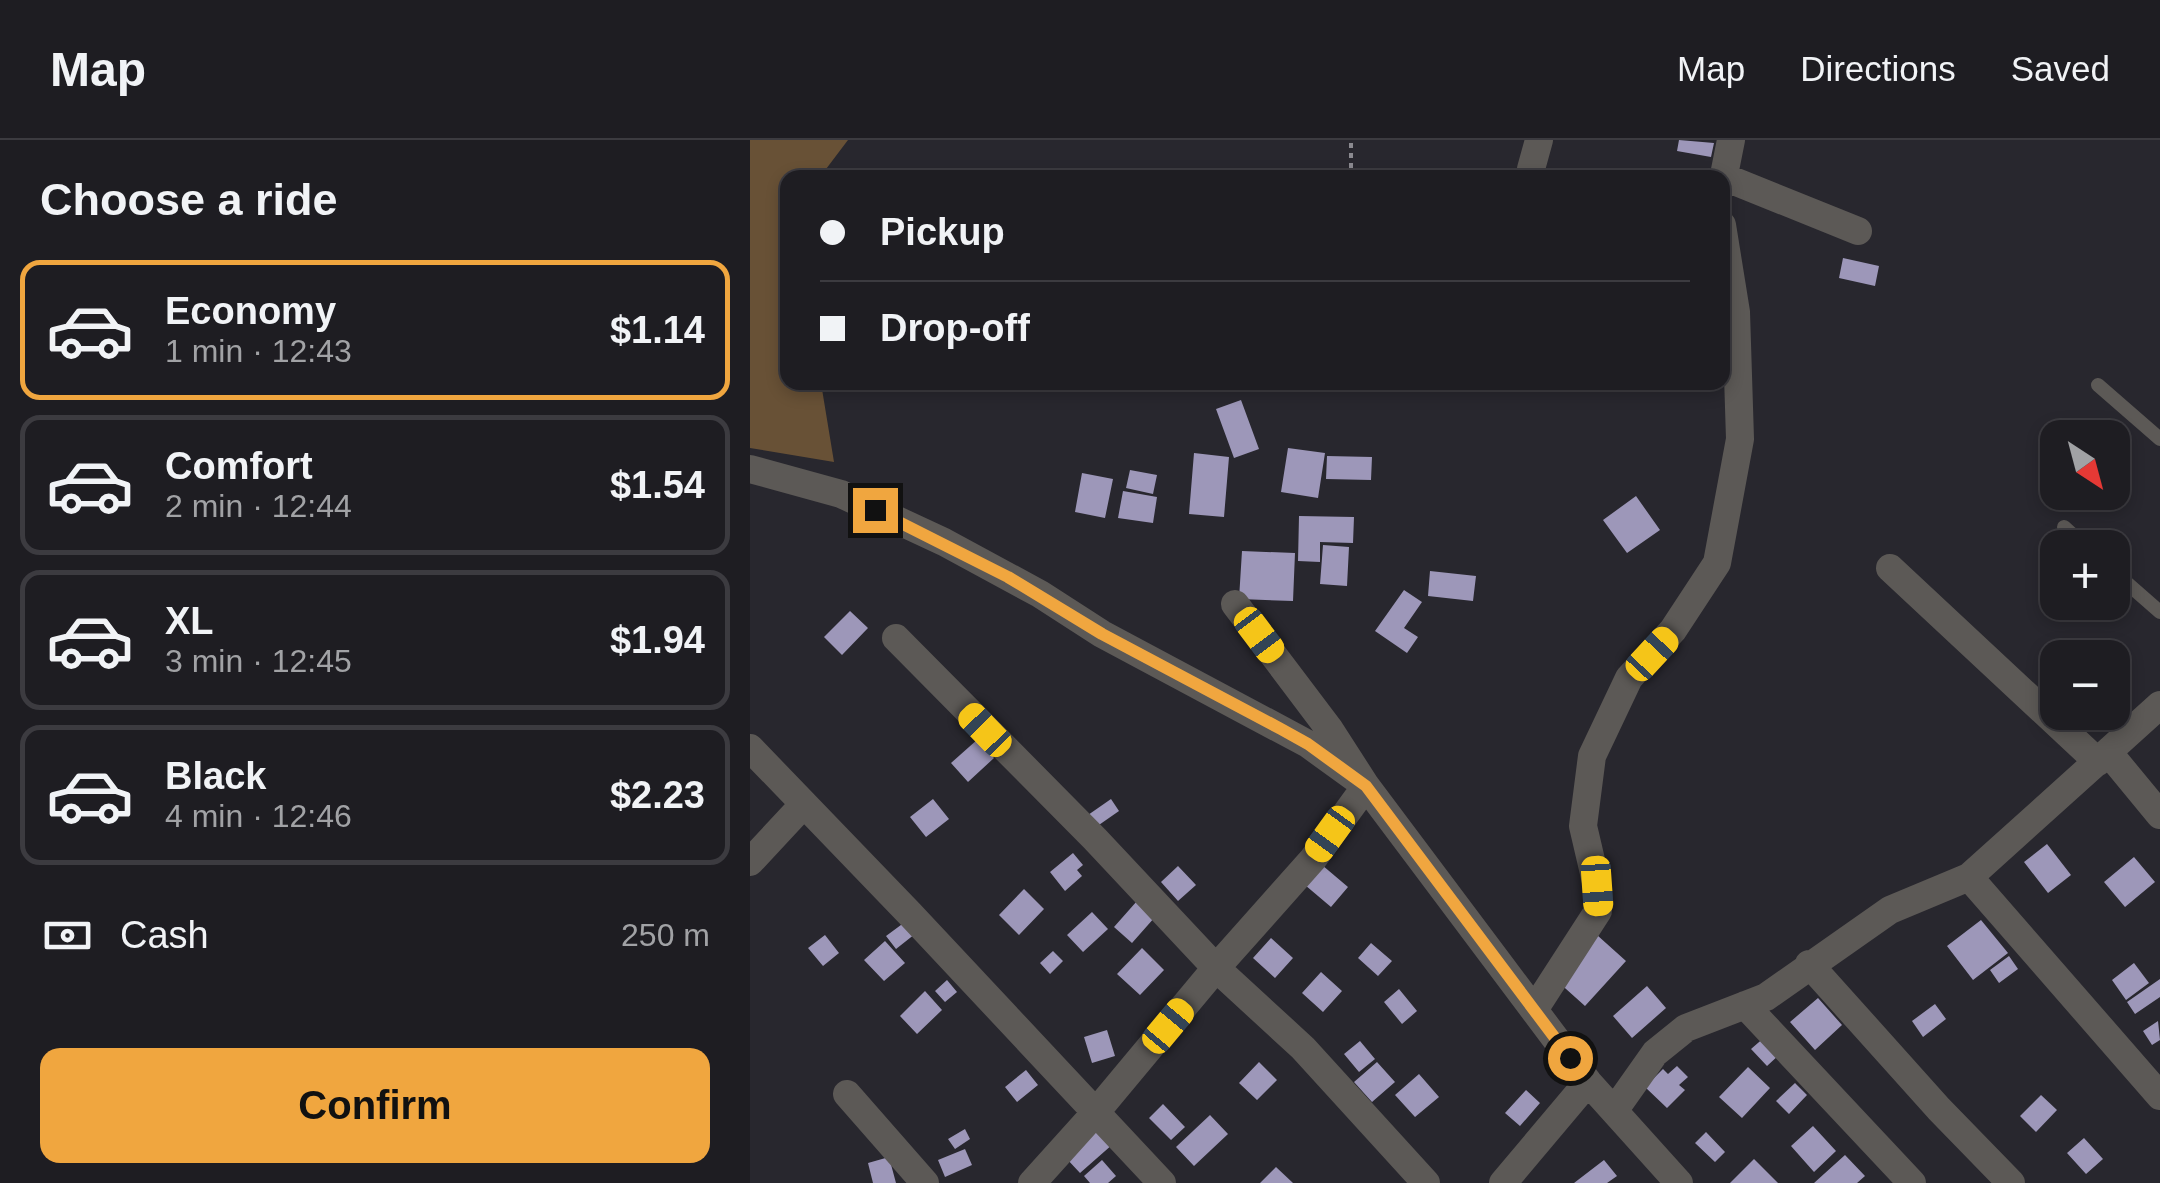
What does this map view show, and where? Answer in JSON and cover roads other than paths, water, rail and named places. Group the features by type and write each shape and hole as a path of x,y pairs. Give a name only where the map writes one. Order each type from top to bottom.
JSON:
{"street":[{"path":"1531,169 1539,140"},
{"path":"1725,170 1730,140"},
{"path":"1730,184 1858,231"},
{"path":"1534,1010 1598,911 1597,886 1582,826 1592,756 1630,678 1674,630 1717,563 1740,439 1736,312 1730,275"},
{"path":"750,468 841,494 944,542 1040,594 1102,634 1308,744 1366,786"},
{"path":"1890,568 2103,757 2160,815"},
{"path":"1235,604 1588,1082 1679,1183"},
{"path":"896,638 1096,838 1216,968 1303,1048 1426,1183"},
{"path":"1614,1111 1655,1053 1686,1028 1766,997 1890,910 1969,877 2160,705"},
{"path":"750,748 1162,1183"},
{"path":"1032,1183 1312,859 1366,786"},
{"path":"750,862 804,804"},
{"path":"1969,877 2160,1096"},
{"path":"1809,964 2011,1183"},
{"path":"1745,1005 1912,1183"},
{"path":"1503,1183 1588,1082"},
{"path":"847,1094 924,1183"}],"lane":[{"path":"2098,385 2160,439"},
{"path":"2064,527 2067,530"},
{"path":"2130,586 2160,612"}]}
